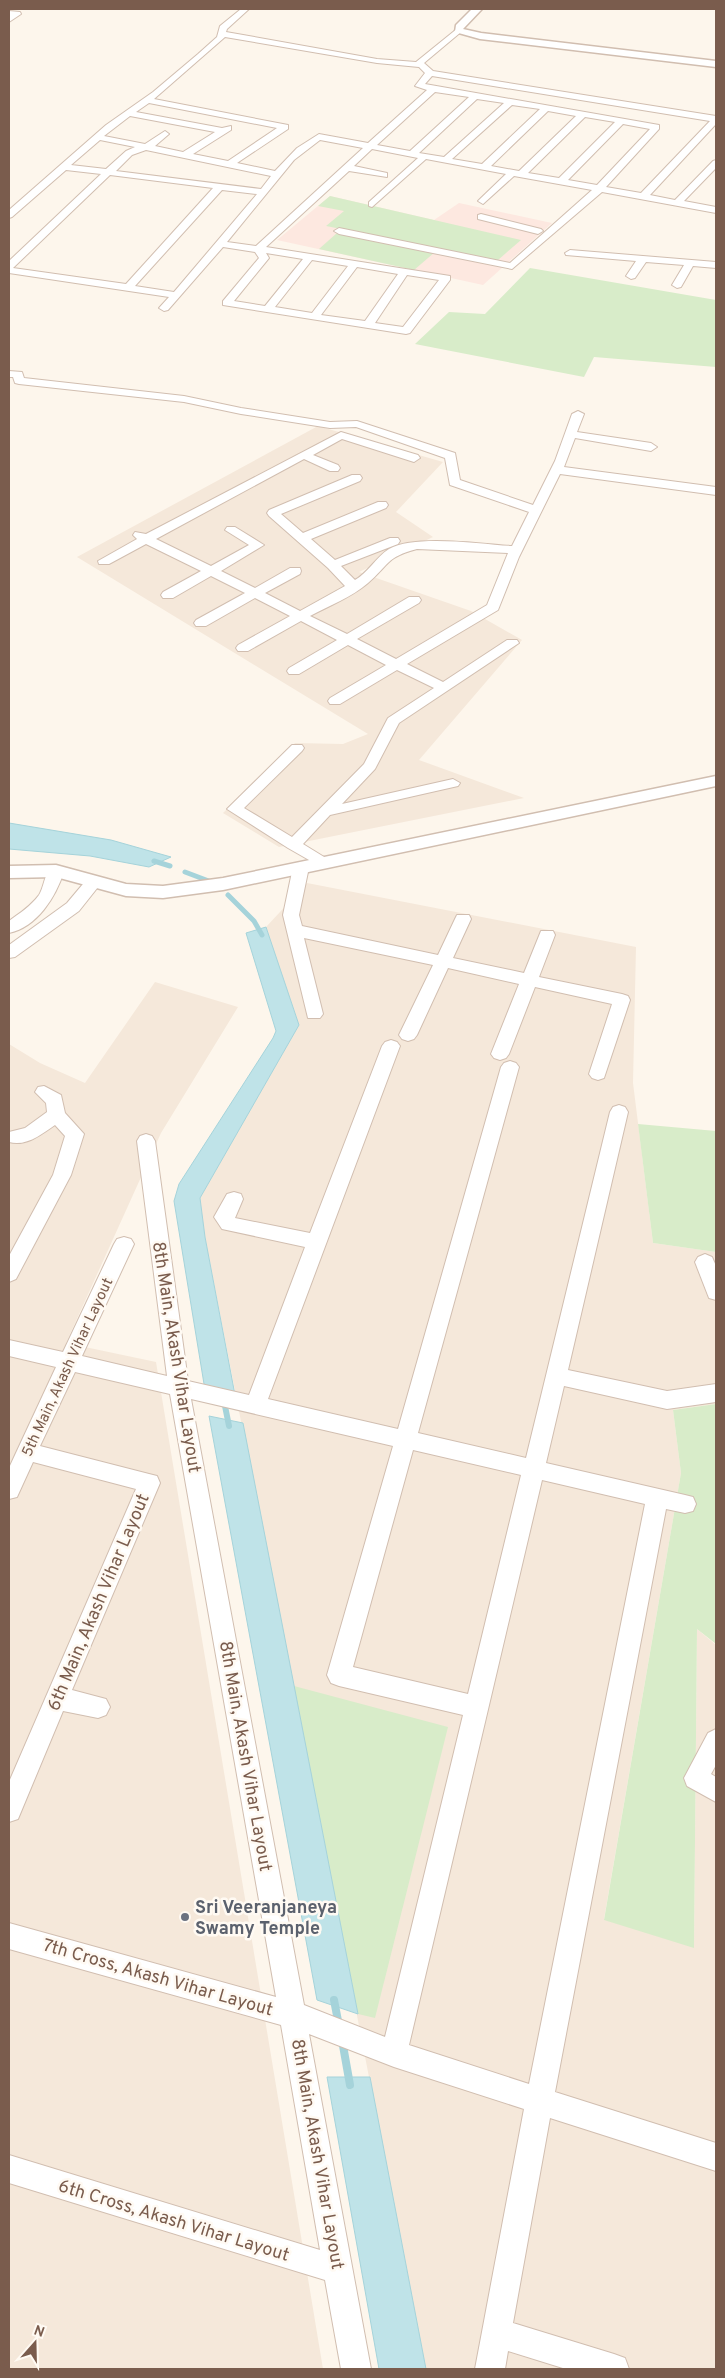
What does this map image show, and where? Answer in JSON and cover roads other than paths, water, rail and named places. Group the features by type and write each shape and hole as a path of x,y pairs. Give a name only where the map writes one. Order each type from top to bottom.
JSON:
{"street":[{"path":"11,211 98,137 201,56 221,38 223,28 245,9"},
{"path":"477,9 459,26 458,30 419,63 424,65 430,73 716,119"},
{"path":"9,20 17,12"},
{"path":"458,30 489,37 716,64"},
{"path":"222,34 377,62 424,65"},
{"path":"339,231 512,266 598,190 656,127 432,90 419,86 430,73"},
{"path":"258,249 374,146 432,90"},
{"path":"413,152 474,97"},
{"path":"146,100 285,127 230,164"},
{"path":"447,159 509,103"},
{"path":"484,167 545,109"},
{"path":"128,113 223,131"},
{"path":"483,202 583,114"},
{"path":"164,180 187,156 244,118"},
{"path":"643,197 716,119"},
{"path":"561,182 621,121"},
{"path":"9,266 129,152 153,144 165,134"},
{"path":"98,137 275,174"},
{"path":"164,308 221,244 264,192 275,174 319,137 413,152 598,190 716,210"},
{"path":"372,204 426,155"},
{"path":"677,203 716,163"},
{"path":"65,167 264,192"},
{"path":"348,168 384,175"},
{"path":"128,288 220,186"},
{"path":"481,217 538,231"},
{"path":"499,263 546,224"},
{"path":"221,244 258,249 354,265 446,278 406,331 227,303 264,258 258,249"},
{"path":"570,253 716,265"},
{"path":"268,309 309,258"},
{"path":"631,276 643,259"},
{"path":"677,286 690,263"},
{"path":"315,316 354,265"},
{"path":"9,270 176,295"},
{"path":"368,325 404,272"},
{"path":"9,374 18,374 19,381 184,399 241,411 330,425 357,424 451,456 454,482 536,510"},
{"path":"334,702 493,607 516,550 557,470 578,414"},
{"path":"571,434 651,447"},
{"path":"104,562 142,537 342,435 415,458"},
{"path":"304,455 334,468"},
{"path":"557,470 716,491"},
{"path":"353,586 333,565 273,513 356,478"},
{"path":"302,538 382,505"},
{"path":"168,595 258,545 231,530"},
{"path":"142,537 444,688"},
{"path":"333,565 394,541"},
{"path":"243,648 363,581 379,563 395,551 417,545 516,550"},
{"path":"201,623 295,571"},
{"path":"294,671 414,600"},
{"path":"293,845 370,766 393,721 512,644"},
{"path":"297,748 235,809 323,863"},
{"path":"9,872 56,871 126,890 163,892 223,884 716,781"},
{"path":"325,812 453,783"},
{"path":"301,868 291,915 314,1014"},
{"path":"9,928 31,914 46,900 56,871"},
{"path":"9,953 73,908 94,882"},
{"path":"408,1035 463,919"},
{"path":"294,930 622,1000 598,1074"},
{"path":"477,1707 339,1675 405,1439 505,1061 529,980 546,935"},
{"path":"255,1404 391,1046"},
{"path":"9,1274 62,1175 75,1134 56,1115 55,1100 44,1092"},
{"path":"394,2054 619,1112"},
{"path":"16,1137 31,1133 56,1115"},
{"name":"8th Main, Akash Vihar Layout","path":"146,1141 184,1390 300,2018 356,2369"},
{"path":"234,1198 224,1217 229,1224 317,1242"},
{"name":"5th Main, Akash Vihar Layout","path":"9,1490 124,1244"},
{"path":"705,1262 716,1292"},
{"path":"9,1348 184,1390 255,1404 685,1504"},
{"path":"556,1376 667,1400 716,1393"},
{"name":"6th Main, Akash Vihar Layout","path":"9,1810 149,1482 27,1452"},
{"path":"490,2369 540,2099 657,1498"},
{"path":"57,1698 98,1707"},
{"path":"716,1741 696,1778 716,1790"},
{"name":"7th Cross, Akash Vihar Layout","path":"9,1936 300,2018"},
{"path":"300,2018 394,2054 540,2099 716,2157"},
{"name":"6th Cross, Akash Vihar Layout","path":"9,2169 339,2270"},
{"path":"497,2334 614,2369"}],"water":[{"path":"9,823 111,840 171,857 149,867 90,856 9,849"},
{"path":"266,927 299,1025 200,1198 205,1237 235,1395 205,1390 174,1201 179,1184 276,1031 246,933"},
{"path":"209,1416 243,1423 358,2014 317,2000"},
{"path":"327,2077 370,2077 426,2369 379,2369"}],"waterway":[{"path":"154,861 170,866"},
{"path":"185,872 214,883"},
{"path":"228,895 254,921 262,935"},
{"path":"224,1401 229,1426"},
{"path":"334,2000 339,2026"},
{"path":"342,2040 350,2085"}],"place":[{"name":"Sri Veeranjaneya Swamy Temple","path":"185,1917"}]}
